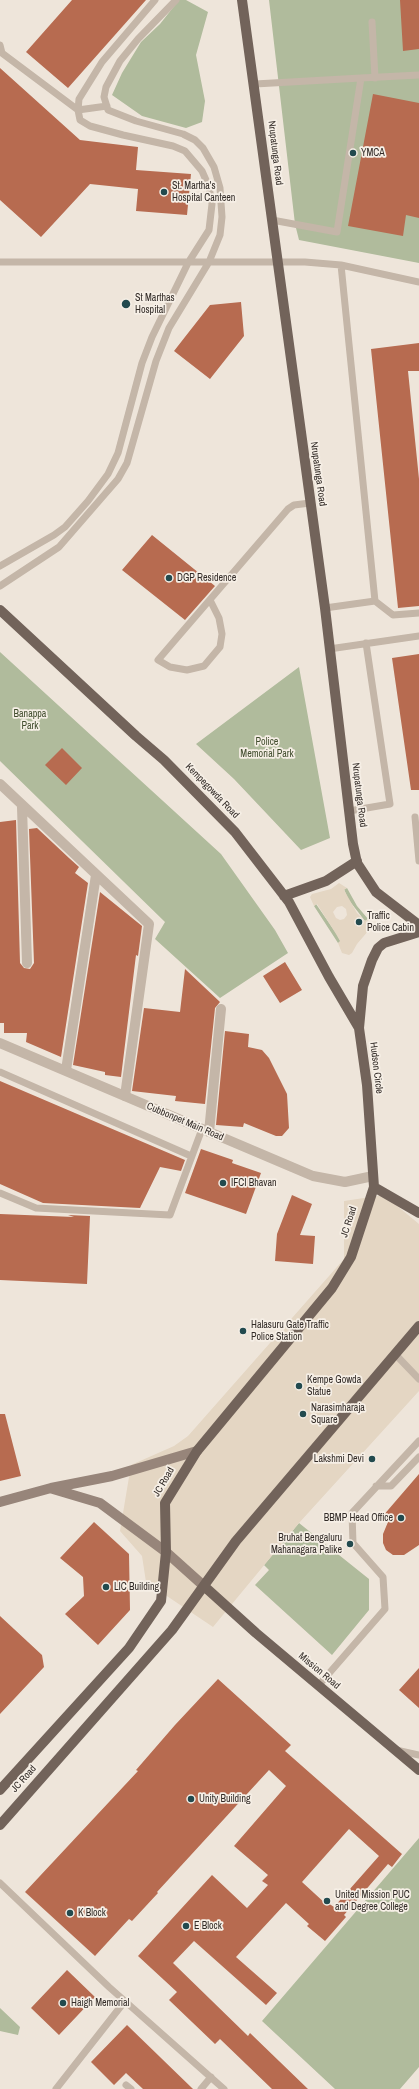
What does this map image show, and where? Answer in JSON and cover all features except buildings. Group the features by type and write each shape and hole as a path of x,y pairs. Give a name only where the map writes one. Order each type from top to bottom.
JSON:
{"main road":[{"name":"Nrupatunga Road","path":"242,0 255,84 277,263 325,608 349,811 357,861 376,892 419,925"},
{"name":"Kempegowda Road","path":"0,610 164,760 235,832 284,896 358,1028"},
{"path":"284,896 326,881 357,861"},
{"name":"Hudson Circle","path":"374,1187 366,1085 358,1028 363,986 378,948 384,943 419,932"},
{"path":"374,1187 419,1213"},
{"name":"JC Road","path":"0,1790 129,1648 162,1601 166,1552 164,1503 197,1451 332,1288 351,1257 374,1187"},
{"name":"JC Road","path":"0,1825 172,1630 205,1587 236,1541 419,1326"},
{"path":"0,1502 51,1488 112,1476 197,1451"},
{"path":"51,1488 100,1503 166,1552 205,1587"},
{"name":"Mission Road","path":"205,1587 391,1749 419,1770"}],"street":[{"path":"0,784 149,924 125,1096"},
{"path":"22,806 27,963"},
{"path":"66,1070 96,875"},
{"path":"205,1131 221,1009"},
{"name":"Cubbonpet Main Road","path":"0,1043 313,1176 345,1182 374,1176"}],"lane":[{"path":"0,566 54,535 65,527 108,474 118,453 142,363 152,337 188,263 208,230 212,204 209,187 202,171 185,151 173,146 90,126 80,120 78,110 79,99 93,76 114,47 155,0"},
{"path":"0,586 59,547 98,505 118,480 127,463 156,361 169,328 209,262 220,235 222,217 219,183 209,156 195,140 183,134 136,121 108,110 104,97 111,76 120,61 176,0"},
{"path":"138,20 148,29"},
{"path":"372,22 375,78"},
{"path":"0,45 2,53 78,110 107,106"},
{"path":"255,84 419,76"},
{"path":"272,220 337,232 361,78"},
{"path":"0,262 209,262 341,265 419,282"},
{"path":"341,265 375,601"},
{"path":"90,498 98,505"},
{"path":"210,600 219,618 222,634 220,647 204,666 187,670 170,667 158,660 288,509 294,505 310,504"},
{"path":"325,608 375,601 393,615 419,613"},
{"path":"329,648 419,636"},
{"path":"349,811 390,804 366,643"},
{"path":"415,817 419,861"},
{"path":"0,1072 191,1156"},
{"path":"0,1193 36,1208 170,1215 191,1156 205,1131"},
{"path":"395,1354 419,1379"},
{"path":"318,1686 384,1609 383,1577 353,1543 352,1513 419,1441"},
{"path":"376,1486 391,1486 419,1457"},
{"path":"391,1749 419,1754"},
{"path":"0,1883 125,2001 224,2089"},
{"path":"56,2089 125,2001"},
{"path":"201,2089 211,2077"}],"green space":[{"path":"179,0 186,0 208,12 196,55 205,101 202,122 186,128 142,116 112,95 122,73 141,42 160,24"},
{"name":"YMCA","path":"269,0 419,0 419,263 299,240 295,224"},
{"name":"Banappa Park","path":"0,652 221,854 275,930 288,953 220,998 155,939 165,922 0,761"},
{"name":"Police Memorial Park","path":"299,667 330,838 301,850 234,779 196,744"},
{"path":"347,888 357,906 368,919 365,921 348,899 344,889"},
{"path":"316,904 341,942 338,943 314,906"},
{"path":"299,1523 369,1579 369,1610 332,1655 255,1585 269,1570 264,1565"},
{"path":"419,1838 419,2067 400,2089 335,2089 262,2021"},
{"path":"0,2008 20,2027 18,2035 0,2031"}],"shaded area":[{"path":"339,883 347,888 344,890 357,913 365,921 368,919 371,923 369,930 349,955 342,953 338,943 340,941 336,934 317,904 314,906 310,897 312,894 331,889","holes":["342,906 346,909 347,915 344,919 340,920 336,918 333,912 337,907"]},
{"name":"Narasimharaja Square","path":"384,1195 419,1224 419,1391 299,1523 213,1627 146,1582 142,1556 120,1531 131,1465 174,1446 188,1436 344,1259 344,1201"}],"place":[{"name":"YMCA","path":"353,153"},
{"name":"St. Martha's Hospital Canteen","path":"164,192"},
{"name":"St Marthas Hospital","path":"126,304"},
{"name":"DGP Residence","path":"169,578"},
{"name":"Traffic Police Cabin","path":"359,922"},
{"name":"IFCI Bhavan","path":"223,1183"},
{"name":"Halasuru Gate Traffic Police Station","path":"243,1331"},
{"name":"Kempe Gowda Statue","path":"299,1386"},
{"name":"Narasimharaja Square","path":"303,1414"},
{"name":"Lakshmi Devi","path":"372,1459"},
{"name":"BBMP Head Office","path":"401,1518"},
{"name":"Bruhat Bengaluru Mahanagara Palike","path":"350,1544"},
{"name":"LIC Building","path":"106,1587"},
{"name":"Unity Building","path":"191,1799"},
{"name":"United Mission PUC and Degree College","path":"327,1901"},
{"name":"K Block","path":"70,1913"},
{"name":"E Block","path":"186,1926"},
{"name":"Haigh Memorial","path":"63,2003"}]}
